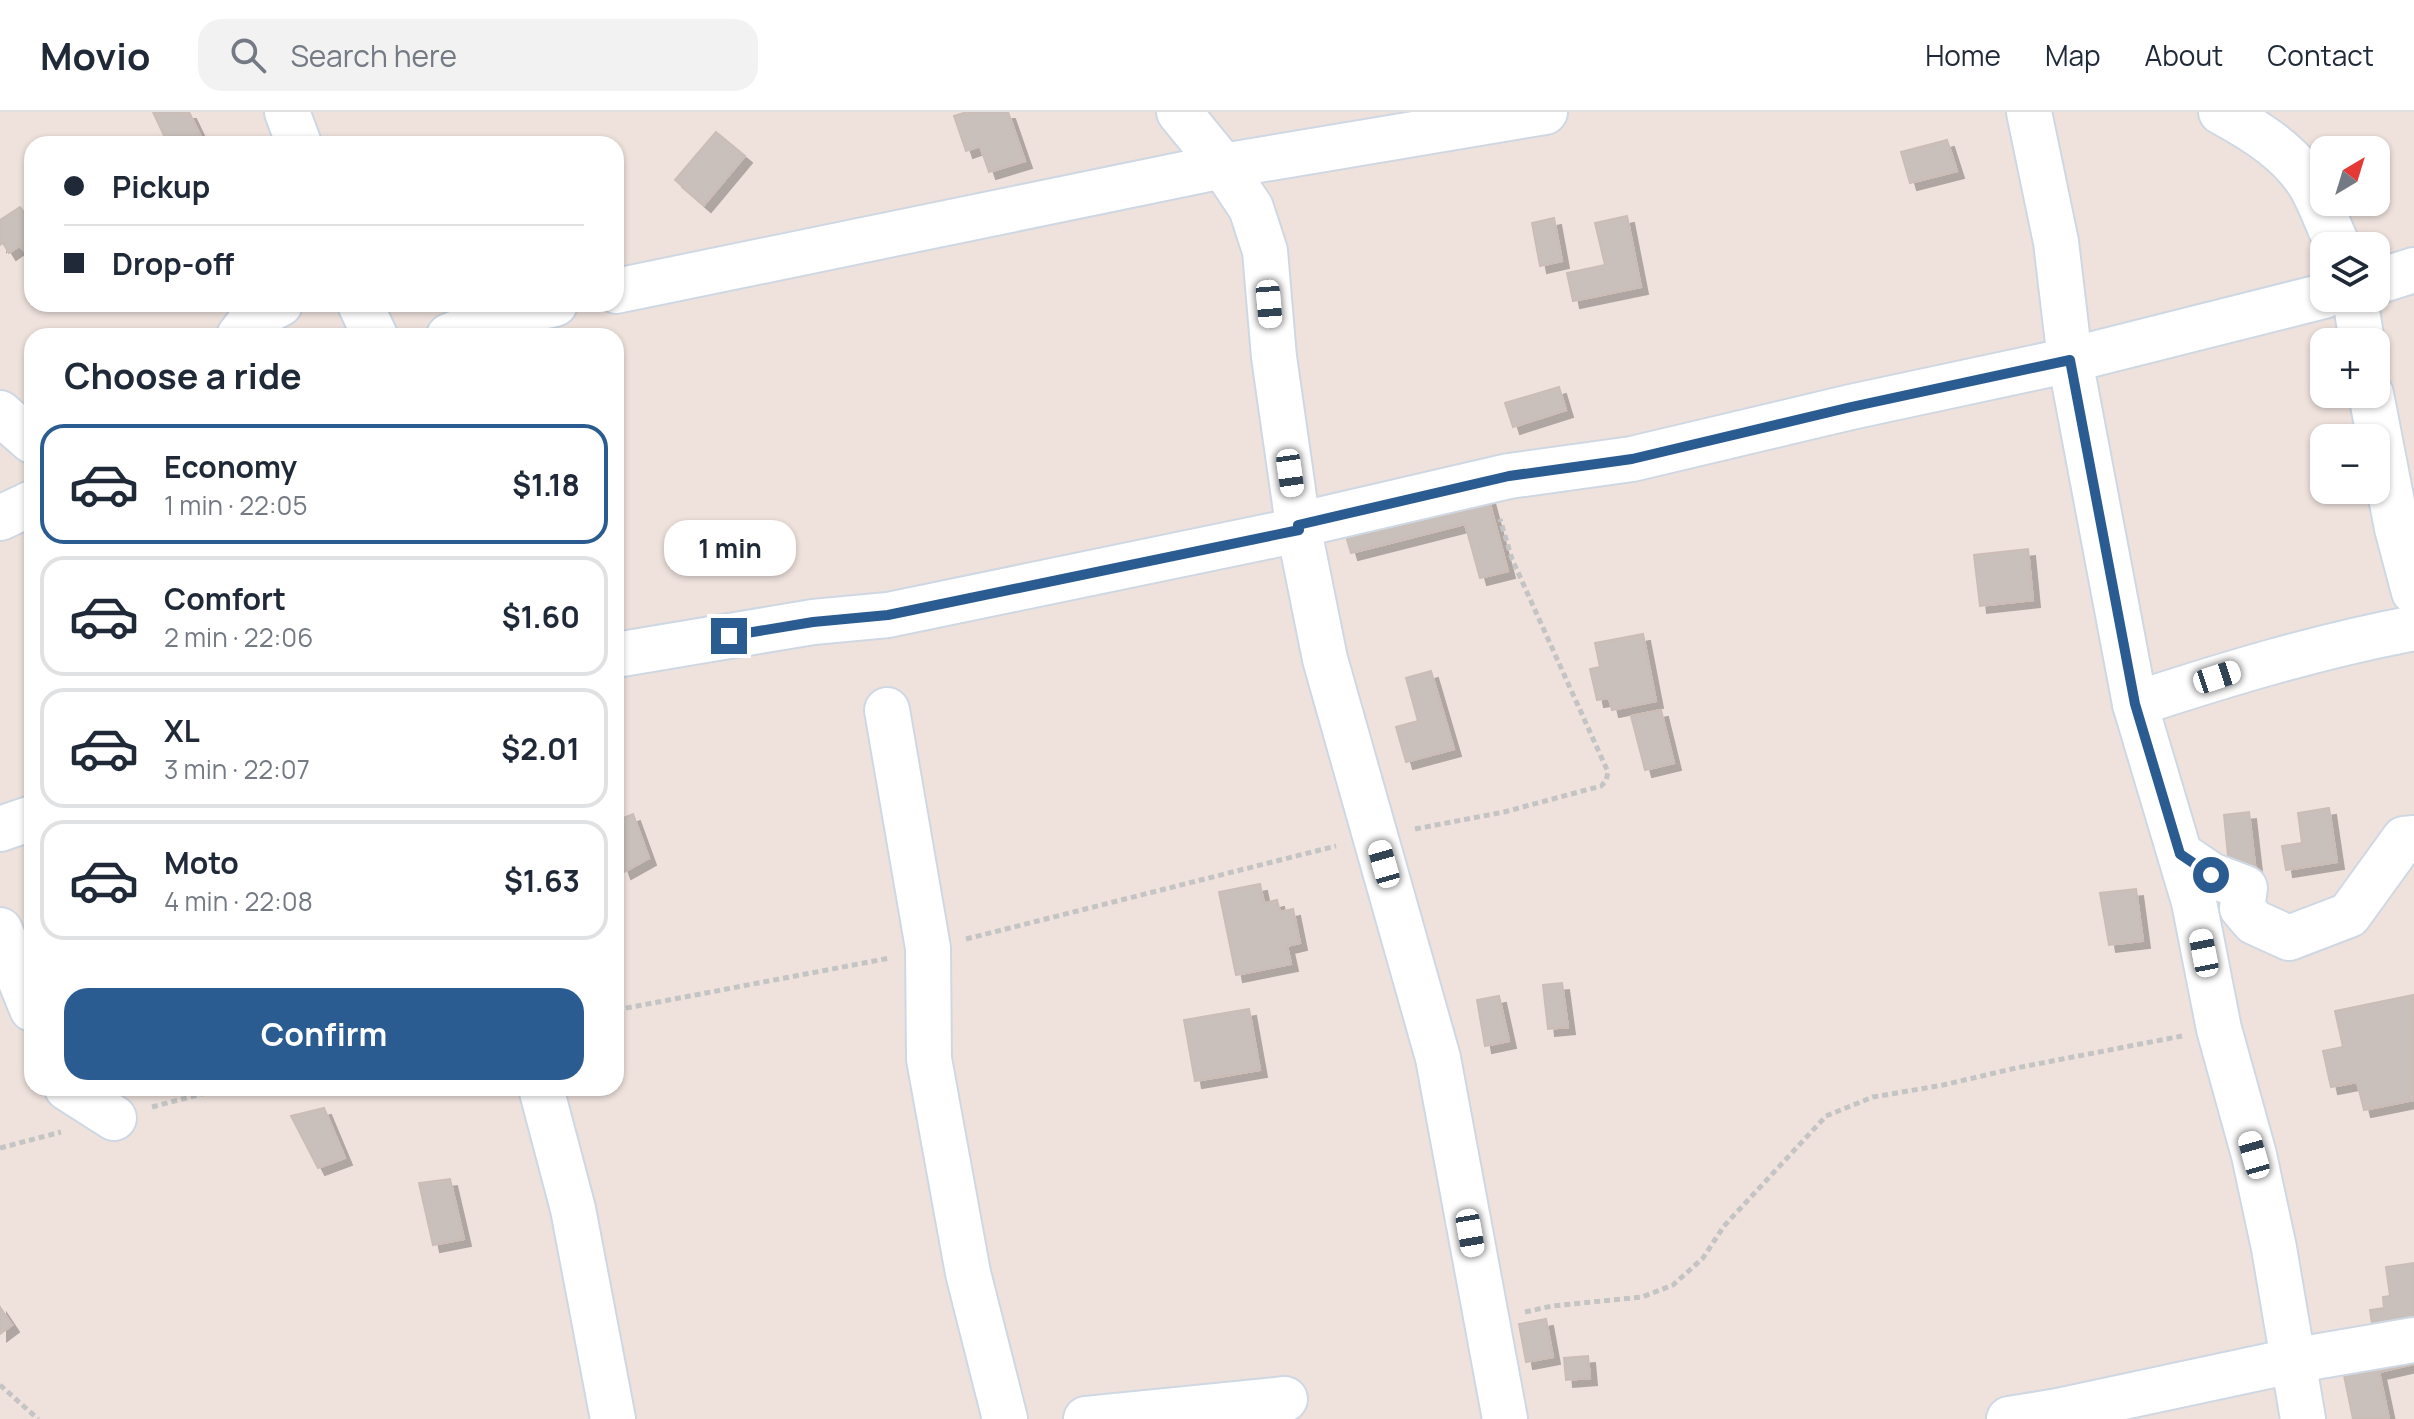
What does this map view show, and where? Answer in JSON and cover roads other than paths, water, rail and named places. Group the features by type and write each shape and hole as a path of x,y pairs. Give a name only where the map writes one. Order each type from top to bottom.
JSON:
{"street":[{"path":"287,112 296,136"},
{"path":"1179,112 1223,166 1251,208 1265,251 1274,357 1298,527 1325,659 1438,1058 1505,1419"},
{"path":"624,289 1223,166 1545,112"},
{"path":"2029,112 2056,242 2070,360 2135,704 2194,902 2219,1029 2254,1155 2274,1248 2303,1419"},
{"path":"2221,112 2254,131 2288,157 2311,187 2332,232"},
{"path":"2390,278 2414,270"},
{"path":"624,654 813,622 888,615 1298,527 1488,481 1548,469 1632,459 1851,407 2070,360 2310,300"},
{"path":"245,328 253,318 265,312"},
{"path":"469,328 518,312"},
{"path":"2374,408 2397,528 2414,592"},
{"path":"0,413 24,434"},
{"path":"0,518 24,507"},
{"path":"2135,704 2245,668 2414,628"},
{"path":"887,710 928,948 929,1059 968,1273 1005,1419"},
{"path":"0,829 24,821"},
{"path":"2180,854 2211,875 2245,888 2242,908 2254,922 2289,938 2349,915 2404,839 2414,838"},
{"path":"0,930 24,989"},
{"path":"80,1096 114,1118"},
{"path":"543,1096 573,1209 613,1419"},
{"path":"2009,1419 2291,1361 2414,1340"},
{"path":"1086,1419 1285,1399"}]}
